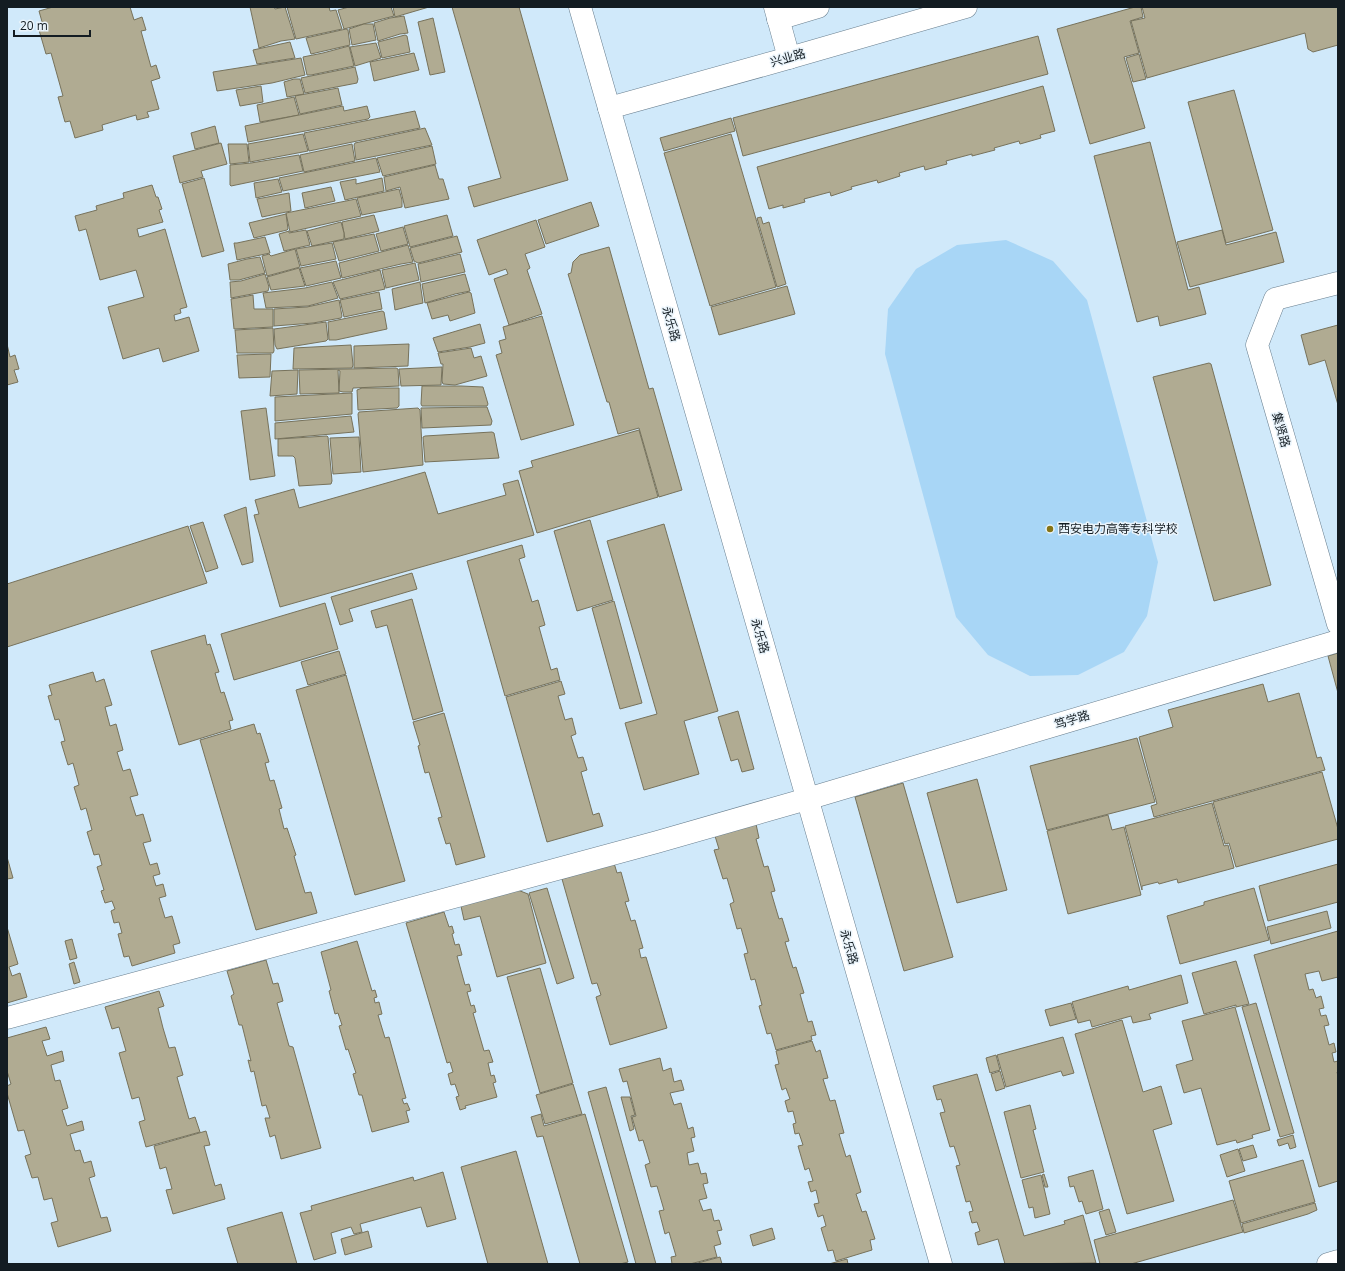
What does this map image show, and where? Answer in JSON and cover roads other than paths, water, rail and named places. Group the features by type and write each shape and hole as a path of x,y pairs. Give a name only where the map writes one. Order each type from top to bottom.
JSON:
{"street":[{"name":"永乐路","path":"580,7 941,1264"},
{"path":"789,58 776,13 818,7"},
{"name":"兴业路","path":"609,108 966,7"},
{"name":"集贤路","path":"1338,283 1275,299 1257,345 1338,624"},
{"name":"笃学路","path":"7,1018 634,848 807,799 1338,641"},
{"path":"1328,1264 1338,1261"}],"place":[{"name":"西安电力高等专科学校","path":"1050,529"}]}
